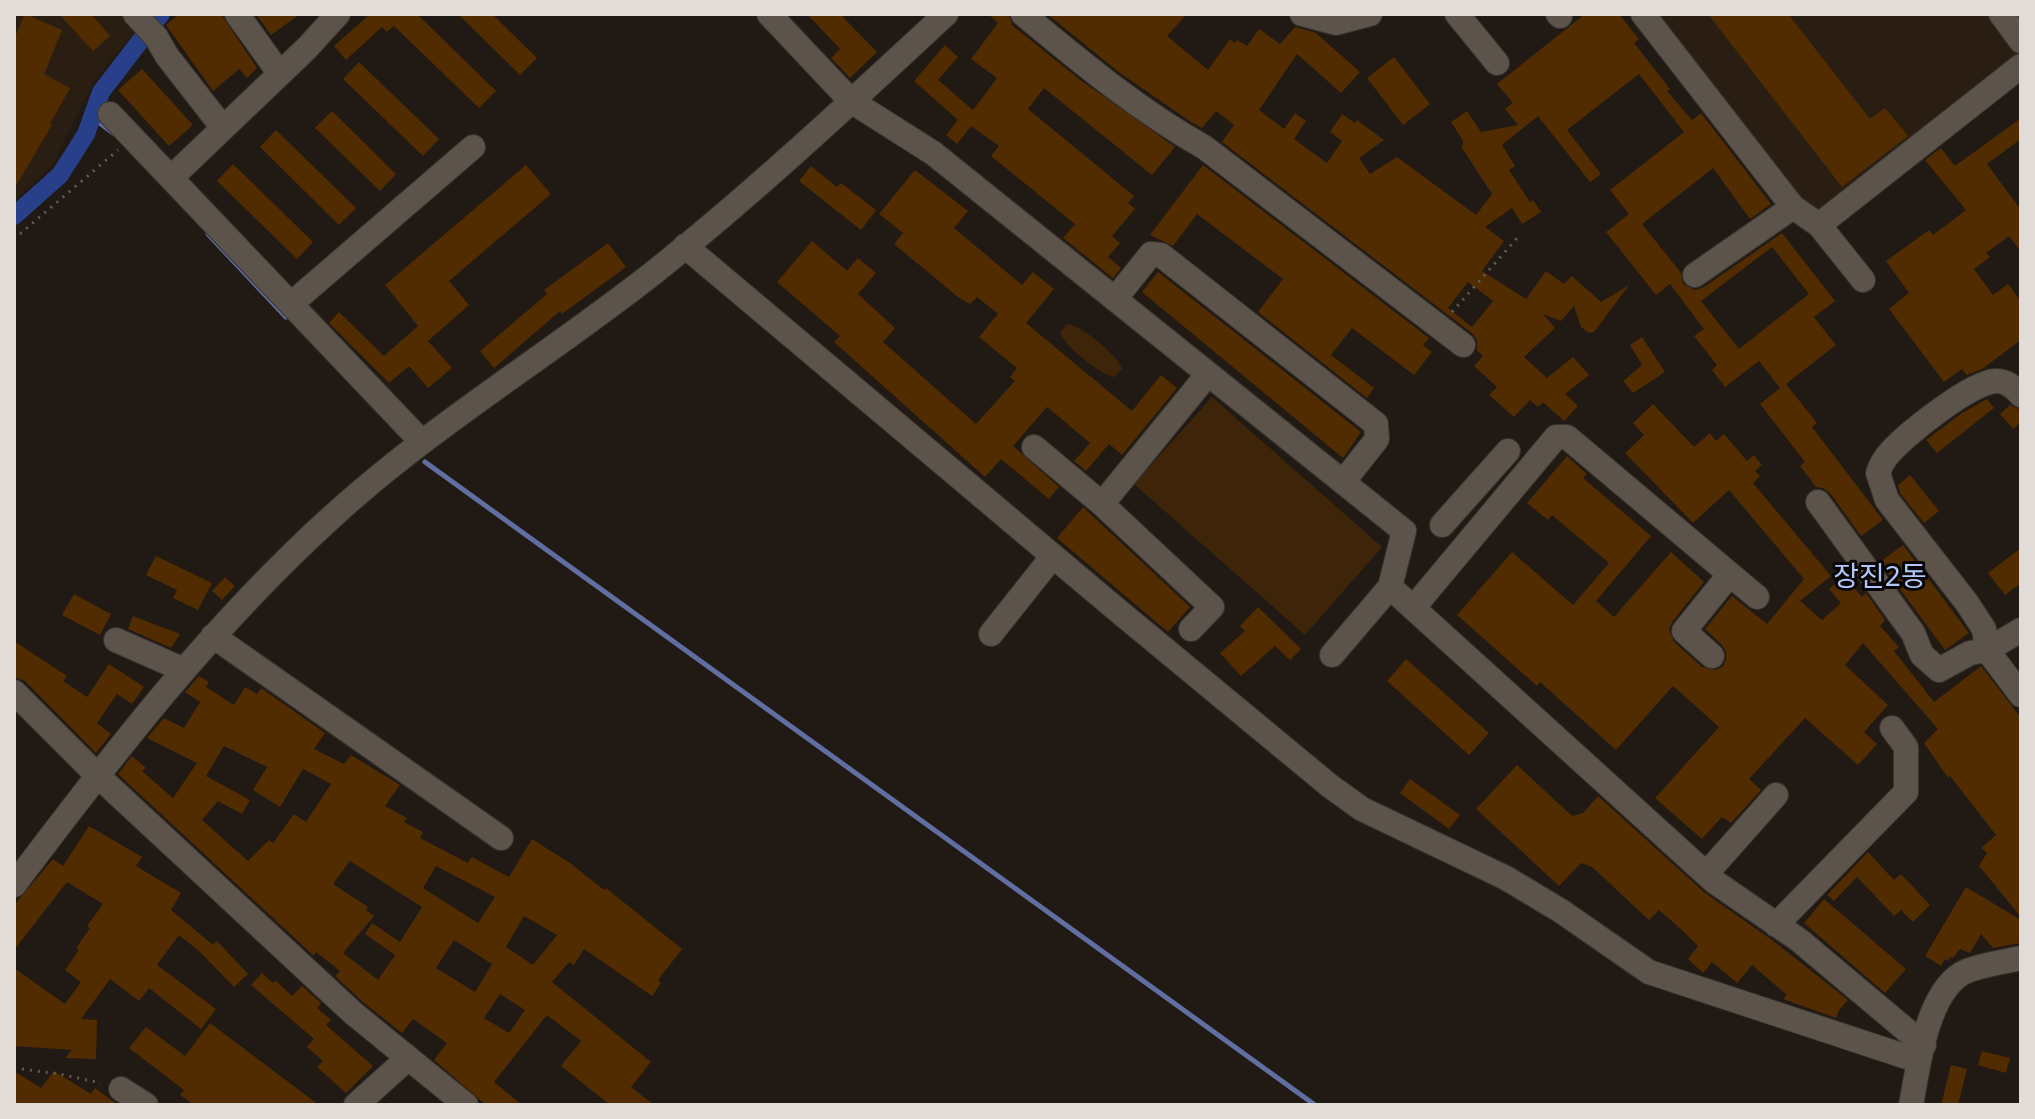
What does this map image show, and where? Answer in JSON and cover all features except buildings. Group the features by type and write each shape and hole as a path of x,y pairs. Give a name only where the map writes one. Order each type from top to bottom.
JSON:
{"street":[{"path":"237,14 280,74"},
{"path":"172,177 338,14"},
{"path":"769,14 851,101 933,153 1404,531 1442,525 1508,451"},
{"path":"14,885 97,775 213,636 333,516 422,442 685,246 946,14"},
{"path":"1023,14 1115,89 1165,125 1204,147 1463,345"},
{"path":"1302,14 1336,23 1370,14"},
{"path":"1457,14 1497,63"},
{"path":"1643,14 1793,207 1819,225 1863,280"},
{"path":"2001,14 2021,41"},
{"path":"145,24 223,128"},
{"path":"1819,225 2021,66"},
{"path":"110,114 422,442"},
{"path":"291,304 473,147"},
{"path":"1695,275 1793,207"},
{"path":"685,246 1053,556 1362,809 1506,878 1561,911 1649,972 1921,1053"},
{"path":"1115,299 1151,254 1161,255 1376,424 1377,439 1343,482"},
{"path":"1102,504 1208,374"},
{"path":"2021,395 2013,386 1998,381 1978,384 1954,399 1886,456 1878,473 1887,500 1976,616 1984,629 1987,650 2021,695"},
{"path":"1414,607 1556,437 1567,437 1757,597"},
{"path":"1034,447 1102,504 1212,607 1191,629"},
{"path":"1818,502 1913,633 1922,655 1939,670 1970,653 1987,650 2021,630"},
{"path":"1442,525 1465,543"},
{"path":"1332,655 1390,587 1404,531"},
{"path":"991,634 1053,556"},
{"path":"1712,656 1684,631 1730,574"},
{"path":"1390,587 1706,874 1799,940 1921,1053"},
{"path":"213,636 501,838"},
{"path":"116,640 184,670"},
{"path":"14,692 97,775 353,1013 466,1105"},
{"path":"1776,925 1906,792 1906,747 1892,728"},
{"path":"1706,874 1776,795"},
{"path":"1911,1105 1921,1053 1943,992 1962,973 2021,958"},
{"path":"356,1105 407,1059"},
{"path":"121,1089 146,1105"}],"path":[{"path":"14,239 133,137"},
{"path":"1439,327 1518,237"},
{"path":"14,1068 59,1074 121,1089"}],"shaded area":[{"path":"14,14 149,14 94,81 51,167 14,201"},
{"path":"1659,14 2021,14 2021,59 1817,212 1803,204"},
{"path":"1067,324 1089,335 1114,356 1122,369 1115,377 1075,352 1060,332"},
{"path":"1212,397 1382,547 1305,635 1134,484"}],"waterway":[{"path":"14,216 60,175 86,134 101,92 161,14"},
{"path":"92,117 113,133"},
{"path":"208,234 286,317"},
{"path":"425,462 1315,1105"}],"district":[{"name":"장진2동","path":"1880,578"}]}
